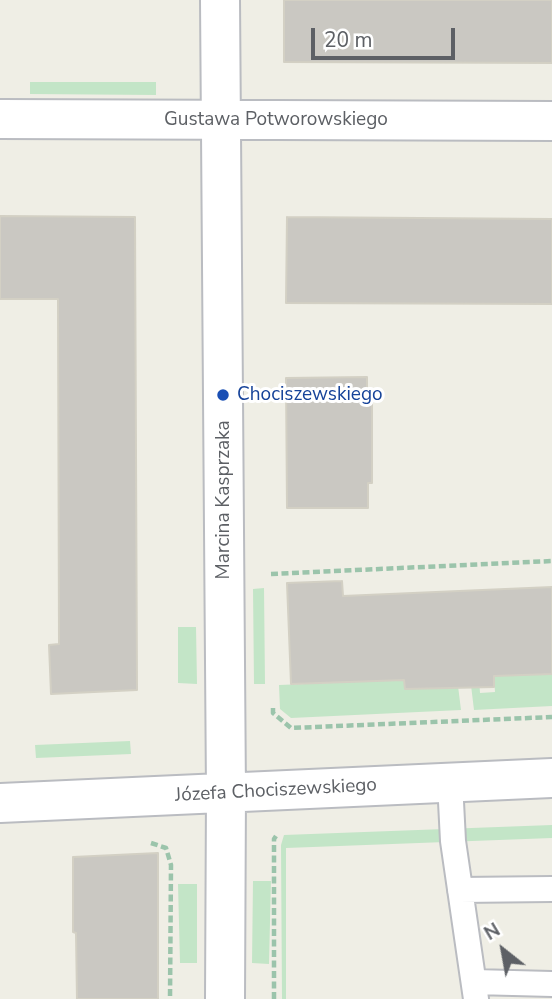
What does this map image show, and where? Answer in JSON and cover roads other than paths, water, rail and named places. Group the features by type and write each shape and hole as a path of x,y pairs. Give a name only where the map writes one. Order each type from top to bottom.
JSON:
{"street":[{"name":"Marcina Kasprzaka","path":"220,0 225,999"},
{"name":"Gustawa Potworowskiego","path":"0,119 552,121"},
{"name":"Józefa Chociszewskiego","path":"0,803 552,778"}],"lane":[{"path":"450,782 453,841 471,994 552,984"},
{"path":"460,890 552,889"}],"place":[{"name":"Chociszewskiego","path":"223,395"}]}
